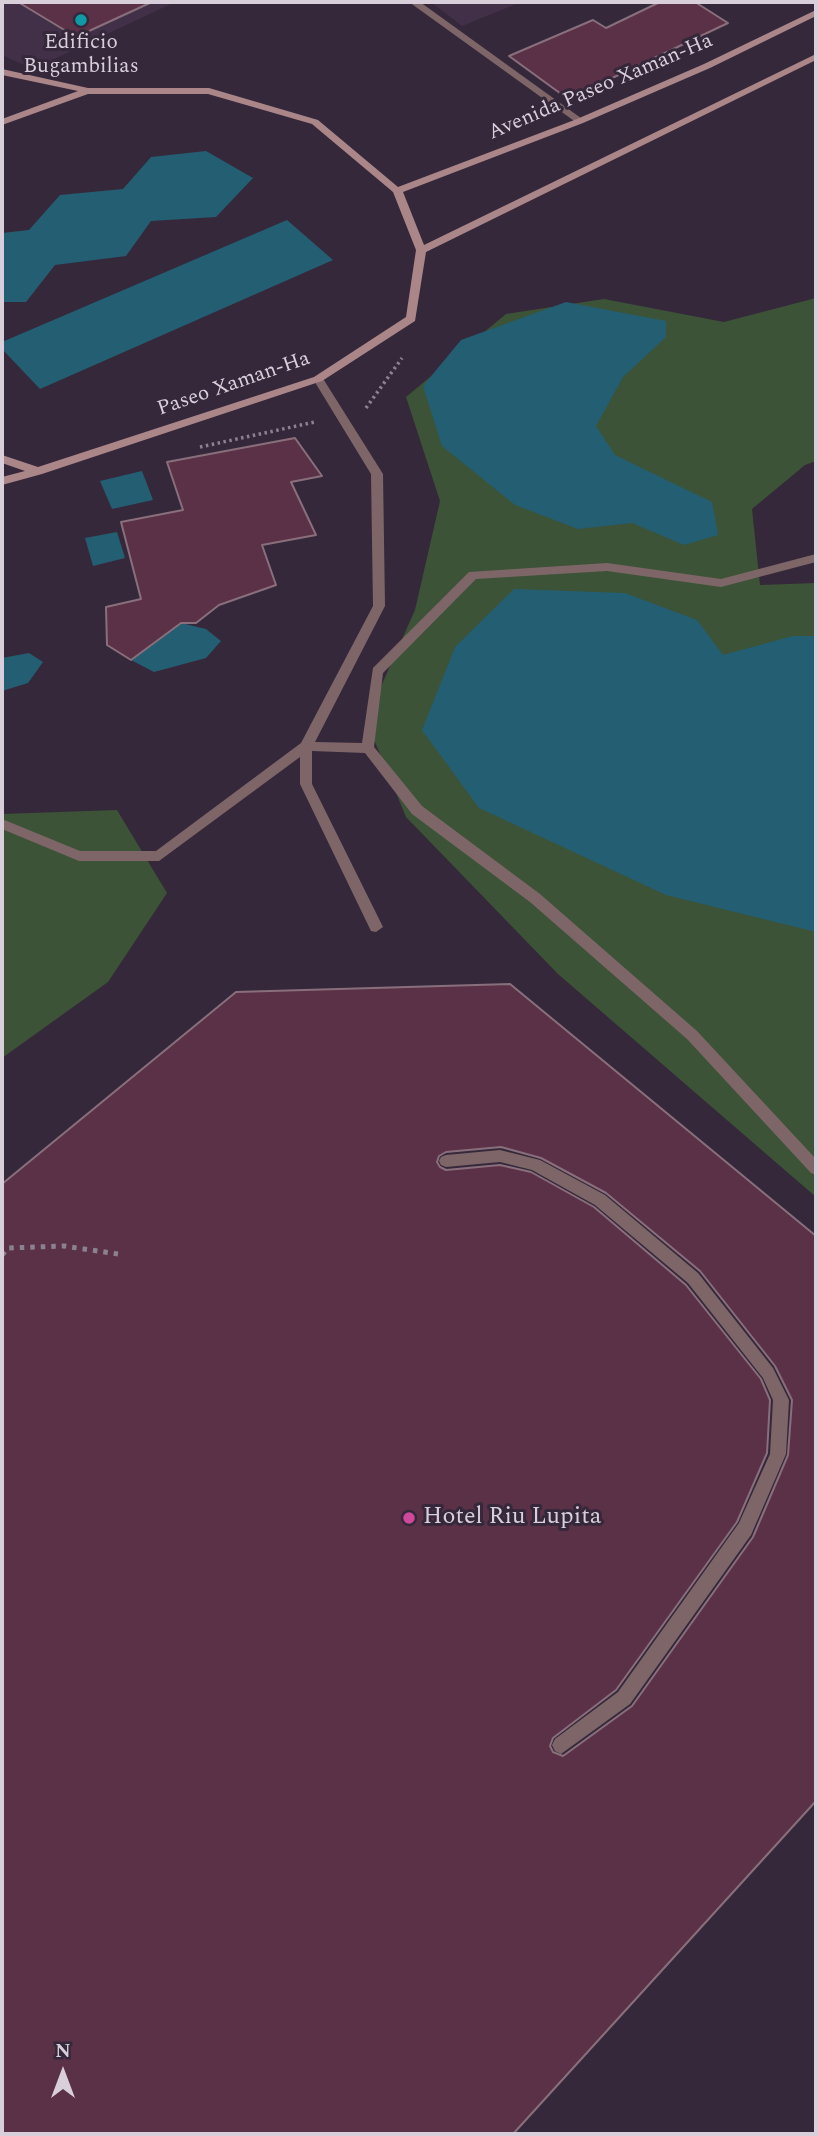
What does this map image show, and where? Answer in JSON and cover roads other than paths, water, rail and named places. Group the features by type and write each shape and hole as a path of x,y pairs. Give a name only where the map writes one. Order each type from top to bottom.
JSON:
{"main road":[{"name":"Avenida Paseo Xaman-Ha","path":"397,191 580,121 707,66 816,13"},
{"path":"2,72 87,91 209,91 315,122 397,191 421,250 816,57"},
{"path":"2,122 87,91"},
{"name":"Paseo Xaman-Ha","path":"38,471 318,379 411,319 421,250"},
{"path":"2,459 38,471"},
{"path":"2,481 38,471"}],"street":[{"path":"414,2 580,121"},
{"path":"2,824 79,856 159,856 306,746 379,606 377,474 318,379"},
{"path":"816,558 721,583 607,567 473,575 377,671 368,748 417,810 535,898 692,1035 816,1169"},
{"path":"306,746 368,748"},
{"path":"306,746 306,783 376,927"},
{"path":"446,1161 500,1156 535,1164 600,1200 692,1278 768,1373 781,1400 778,1454 745,1529 624,1698 561,1745"}],"water":[{"path":"206,151 253,178 216,217 151,221 126,256 55,265 26,302 2,302 2,233 29,230 60,195 123,189 151,157"},
{"path":"287,220 333,260 40,389 2,349 2,342"},
{"path":"566,302 666,321 666,337 623,377 596,426 615,455 712,502 718,535 684,545 632,523 578,529 515,505 442,446 423,386 461,340"},
{"path":"142,471 153,500 112,509 100,481"},
{"path":"117,532 125,558 93,566 85,538"},
{"path":"514,589 625,593 697,620 723,655 793,636 816,636 816,932 666,895 479,808 422,730 455,647"},
{"path":"181,623 206,629 221,641 206,658 154,672 131,660"},
{"path":"29,653 43,662 28,683 2,691 2,658"}],"place":[{"name":"Edificio Bugambilias","path":"81,20"},
{"name":"Hotel Riu Lupita","path":"409,1518"}]}
